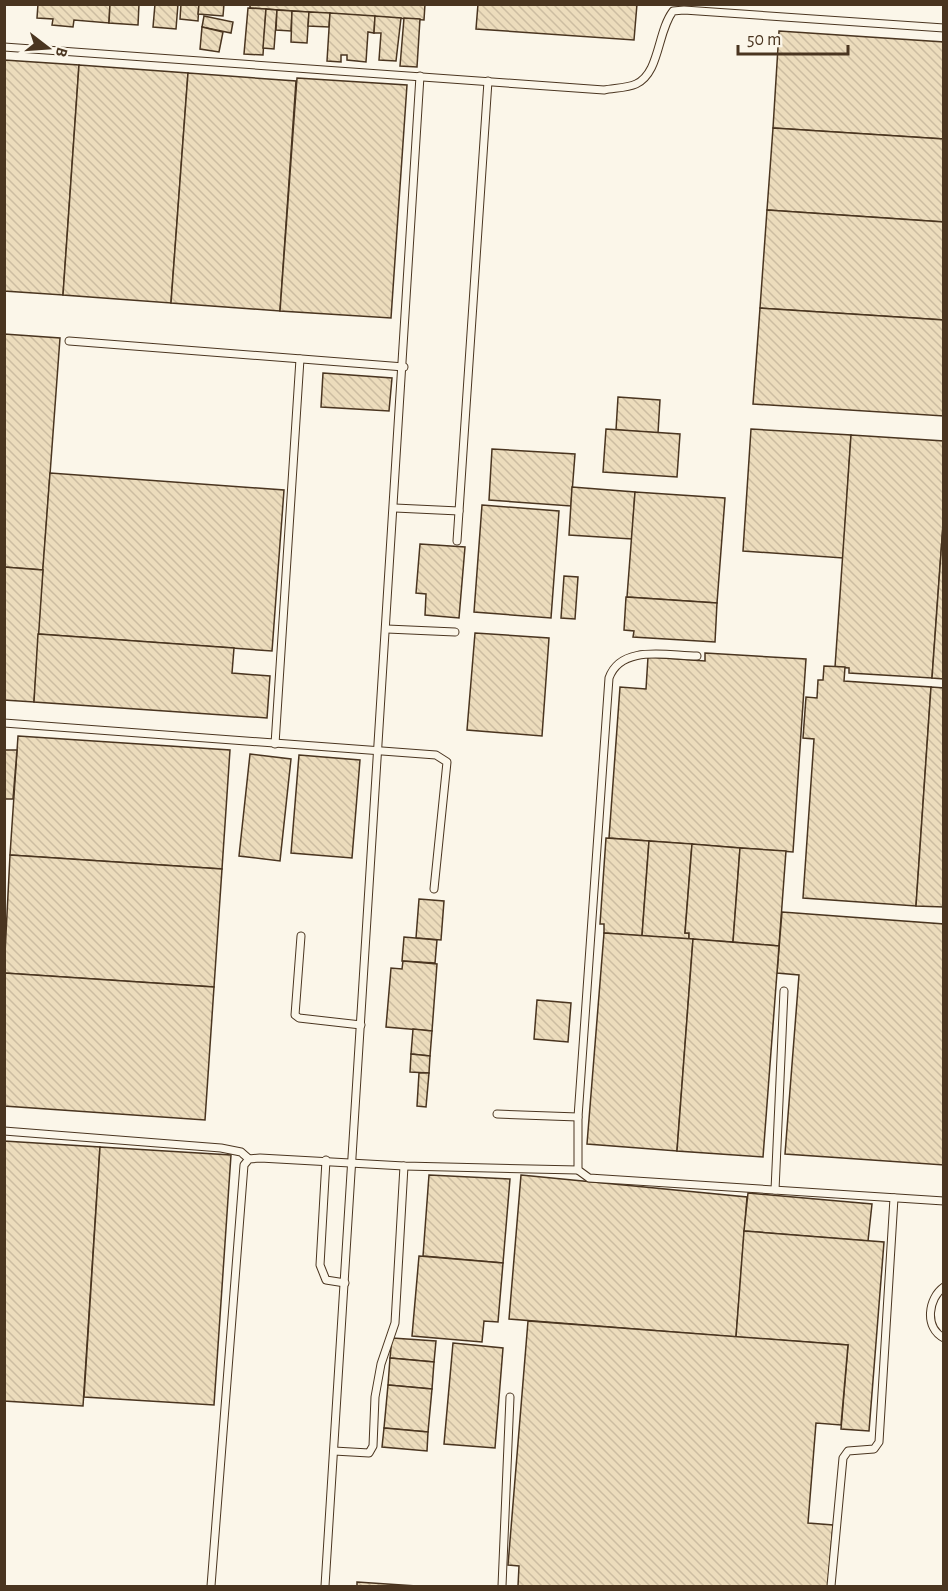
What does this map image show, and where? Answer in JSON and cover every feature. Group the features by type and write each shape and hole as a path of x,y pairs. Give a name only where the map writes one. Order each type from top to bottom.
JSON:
{"lane":[{"path":"4,47 604,90 634,85 646,78 653,66 664,23 673,11 944,28"},
{"path":"325,1587 404,367 420,76"},
{"path":"457,541 488,81"},
{"path":"69,341 404,367"},
{"path":"275,744 300,359"},
{"path":"394,508 459,511"},
{"path":"387,629 455,632"},
{"path":"578,1170 578,1117 609,678 616,664 632,655 697,656"},
{"path":"4,723 436,755 447,762 434,890"},
{"path":"301,936 296,1015 361,1024"},
{"path":"775,1190 784,991"},
{"path":"496,1114 578,1117"},
{"path":"4,1131 221,1148 241,1152 249,1159 352,1161 404,1166 578,1170 589,1178 944,1202"},
{"path":"211,1587 244,1165 249,1159"},
{"path":"326,1160 320,1265 326,1280 345,1283"},
{"path":"334,1451 369,1453 373,1446 379,1375 395,1323 404,1166"},
{"path":"831,1587 843,1458 848,1451 874,1449 879,1442 894,1198"},
{"path":"944,1287 936,1293 932,1303 931,1321 933,1329 944,1338"},
{"path":"502,1587 510,1397"}],"building":[{"path":"38,4 110,4 109,23 74,20 73,27 52,25 53,19 37,18"},
{"path":"110,4 139,4 138,25 109,23"},
{"path":"155,4 178,4 176,29 153,27"},
{"path":"181,4 199,4 198,21 180,19"},
{"path":"199,4 224,4 223,16 198,14"},
{"path":"250,4 425,4 424,20 250,8"},
{"path":"478,4 637,4 634,40 476,29"},
{"path":"248,8 266,9 263,55 244,54"},
{"path":"266,9 277,10 274,49 263,48"},
{"path":"277,10 292,11 291,31 276,30"},
{"path":"292,11 309,12 307,43 291,42"},
{"path":"309,12 330,13 329,27 308,26"},
{"path":"330,13 375,16 374,33 368,32 366,62 347,60 347,55 341,55 341,62 327,61"},
{"path":"204,16 233,22 231,33 202,27"},
{"path":"375,16 401,18 396,61 379,60 381,33 374,33"},
{"path":"404,18 420,19 417,67 400,66"},
{"path":"202,27 223,32 219,52 200,49"},
{"path":"779,31 944,42 944,139 773,128"},
{"path":"4,60 79,65 63,295 4,291"},
{"path":"79,65 188,73 171,303 63,295"},
{"path":"188,73 296,81 280,311 171,303"},
{"path":"297,78 407,85 391,318 280,311"},
{"path":"773,128 944,139 944,222 767,210"},
{"path":"767,210 944,222 944,320 760,308"},
{"path":"760,308 944,320 944,416 753,404"},
{"path":"4,334 60,338 43,570 4,567"},
{"path":"323,373 392,378 389,411 321,407"},
{"path":"618,397 660,400 658,433 616,430"},
{"path":"606,429 680,434 677,477 603,472"},
{"path":"751,429 851,435 843,558 743,551"},
{"path":"851,435 944,441 944,511 932,678 849,673 849,668 835,667"},
{"path":"492,449 575,454 571,506 489,500"},
{"path":"50,473 284,490 272,651 38,634"},
{"path":"572,487 635,492 632,539 569,535"},
{"path":"635,492 725,498 717,603 627,597"},
{"path":"482,505 559,511 551,618 474,612"},
{"path":"944,511 944,679 932,678"},
{"path":"420,544 465,547 459,618 425,615 426,594 416,593"},
{"path":"4,567 43,570 34,702 4,700"},
{"path":"564,576 578,577 575,619 561,618"},
{"path":"626,597 717,603 715,642 633,637 634,631 624,630"},
{"path":"475,633 549,638 542,736 467,730"},
{"path":"38,634 234,648 232,673 270,676 267,718 34,702"},
{"path":"705,653 806,659 793,852 609,838 620,687 646,689 648,657 705,661"},
{"path":"824,666 845,667 844,681 931,687 916,906 803,898 814,739 803,738 806,697 817,698 818,680 823,680"},
{"path":"931,687 944,688 944,907 916,906"},
{"path":"18,736 230,750 222,869 10,855"},
{"path":"4,750 17,750 13,799 4,799"},
{"path":"250,754 291,759 280,861 239,856"},
{"path":"299,755 360,760 352,858 291,853"},
{"path":"606,838 649,841 642,936 604,933 604,924 600,924"},
{"path":"649,841 692,844 685,933 689,933 689,939 642,936"},
{"path":"692,844 740,848 733,942 689,939 689,933 685,933"},
{"path":"740,848 786,851 779,946 733,942"},
{"path":"10,855 222,869 214,987 4,973"},
{"path":"419,899 444,901 441,940 416,938"},
{"path":"782,912 944,924 944,1165 785,1154 799,975 777,973"},
{"path":"604,933 693,939 677,1151 587,1144"},
{"path":"404,937 437,940 435,963 402,961"},
{"path":"693,939 779,946 763,1157 677,1151"},
{"path":"403,961 437,964 432,1031 386,1027 391,968 402,969"},
{"path":"4,973 214,987 205,1120 4,1106"},
{"path":"537,1000 571,1003 568,1042 534,1039"},
{"path":"413,1029 432,1031 430,1056 411,1054"},
{"path":"411,1054 430,1056 429,1073 410,1072"},
{"path":"419,1073 429,1073 426,1107 417,1106"},
{"path":"4,1141 100,1147 83,1406 4,1401"},
{"path":"100,1147 231,1155 214,1405 84,1397"},
{"path":"429,1175 510,1179 503,1263 423,1256"},
{"path":"521,1175 747,1197 736,1337 509,1319"},
{"path":"748,1193 872,1204 868,1241 744,1231"},
{"path":"744,1231 884,1242 869,1431 841,1429 848,1345 736,1337"},
{"path":"419,1256 503,1263 498,1322 484,1321 482,1342 412,1336"},
{"path":"528,1321 848,1345 841,1425 816,1423 808,1523 833,1525 828,1586 518,1586 519,1566 508,1565"},
{"path":"392,1338 436,1341 434,1362 390,1358"},
{"path":"453,1343 503,1348 495,1448 444,1444"},
{"path":"390,1358 434,1362 432,1389 388,1385"},
{"path":"388,1385 432,1389 428,1432 384,1428"},
{"path":"384,1428 428,1432 427,1451 382,1447"},
{"path":"357,1582 417,1586 357,1586"}]}
